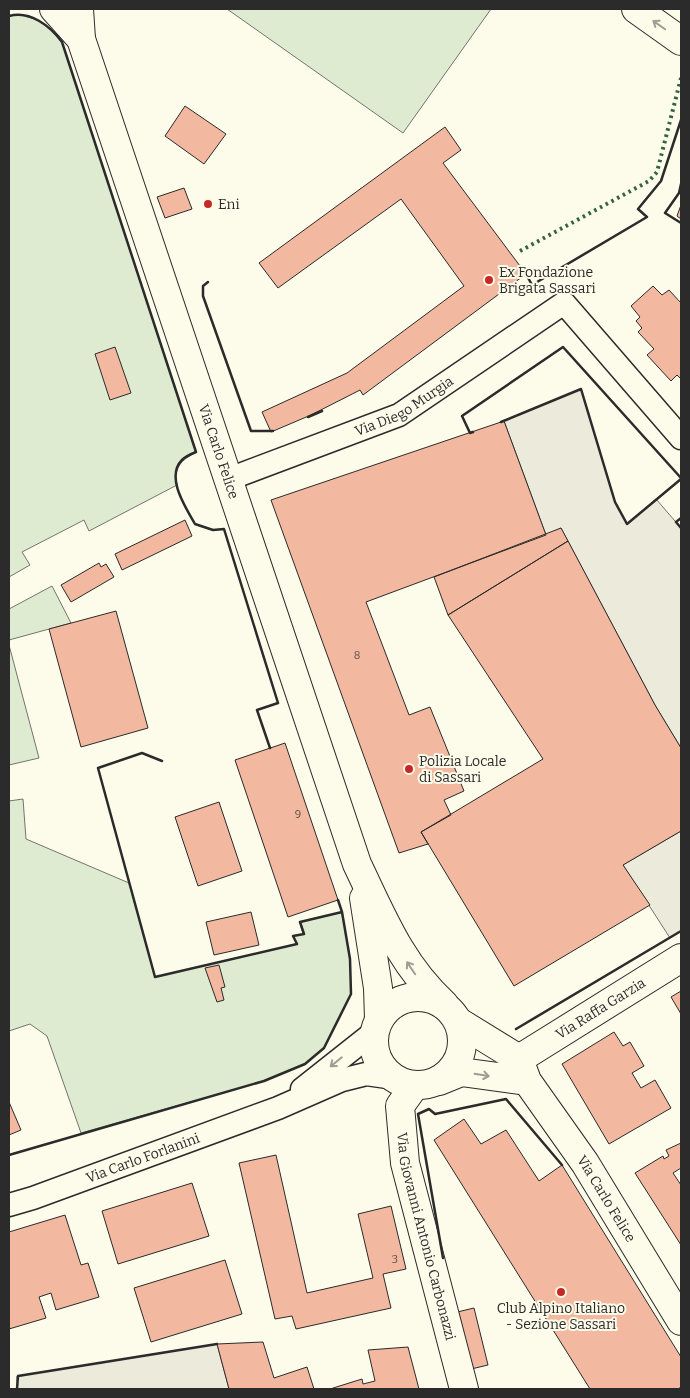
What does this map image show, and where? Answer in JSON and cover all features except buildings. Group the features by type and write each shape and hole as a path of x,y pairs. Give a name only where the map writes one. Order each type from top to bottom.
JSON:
{"main road":[{"name":"Via Carlo Felice","path":"54,9 81,38"},
{"name":"Via Carlo Felice","path":"79,9 81,38 357,864 410,968 423,985 451,1013 523,1070 585,1163 681,1321"},
{"path":"636,9 681,41"},
{"name":"Via Carlo Felice","path":"357,864 378,988 377,1025"},
{"name":"Via Raffa Garzia","path":"523,1070 681,958"},
{"path":"416,1081 450,1072 458,1062 462,1049 462,1035 451,1013 424,996 408,997 394,1003 377,1025 374,1045 377,1058 384,1069 416,1081 461,1072 523,1070"},
{"name":"Via Giovanni Antonio Carbonazzi","path":"416,1081 400,1106 406,1163 464,1389"}],"street":[{"name":"Via Diego Murgia","path":"229,479 399,415 564,303 681,438"},
{"name":"Via Carlo Forlanini","path":"278,1108 377,1025"},
{"name":"Via Carlo Forlanini","path":"9,1205 33,1198 278,1108 342,1080 366,1074 416,1081"}],"green space":[{"path":"227,9 491,9 403,133"},
{"path":"9,16 29,17 42,23 62,42 196,452 180,465 176,473 177,485 89,531 84,520 22,552 30,565 9,577"},
{"path":"52,586 71,623 9,640 9,609"},
{"path":"9,645 39,758 9,765"},
{"path":"23,799 26,839 129,883 155,977 297,944 293,936 303,934 300,922 342,912 350,959 351,994 324,1048 305,1064 264,1081 81,1133 47,1036 30,1024 9,1031 9,801"}],"shaded area":[{"path":"581,389 615,502 627,524 656,499 681,528 681,748 655,705 561,528 546,535 504,421"},
{"path":"681,831 681,931 670,938 623,865"},
{"path":"217,1344 229,1389 17,1389 17,1376"}],"hedge":[{"path":"520,251 649,181 657,172 681,78"}],"wall":[{"path":"9,16 24,15 32,17 52,30 62,42 196,452 183,459 177,467 176,484 195,524 213,530 224,529 278,703 257,710 270,748"},
{"path":"525,276 526,274 532,285 647,217 638,209 661,181 681,120"},
{"path":"681,184 679,193 665,213 681,223"},
{"path":"208,282 203,286 203,296 251,431 273,431"},
{"path":"473,432 470,433 462,416 563,347 681,478"},
{"path":"501,422 581,389 615,502 627,524 681,479"},
{"path":"308,417 322,411"},
{"path":"681,518 676,522 681,528"},
{"path":"162,761 142,753 98,768 155,977 297,944 293,936 304,934 300,922 342,912"},
{"path":"9,1155 264,1081 305,1064 324,1048 351,994 350,959 342,912 338,900"},
{"path":"516,1029 681,931"},
{"path":"443,1258 418,1114 429,1109 435,1114 506,1099 562,1165"},
{"path":"17,1389 18,1376 217,1344"}],"place":[{"name":"Eni","path":"208,204"},
{"name":"Ex Fondazione Brigata Sassari","path":"489,280"},
{"name":"Polizia Locale di Sassari","path":"409,769"},
{"name":"Club Alpino Italiano - Sezione Sassari","path":"561,1292"}]}
